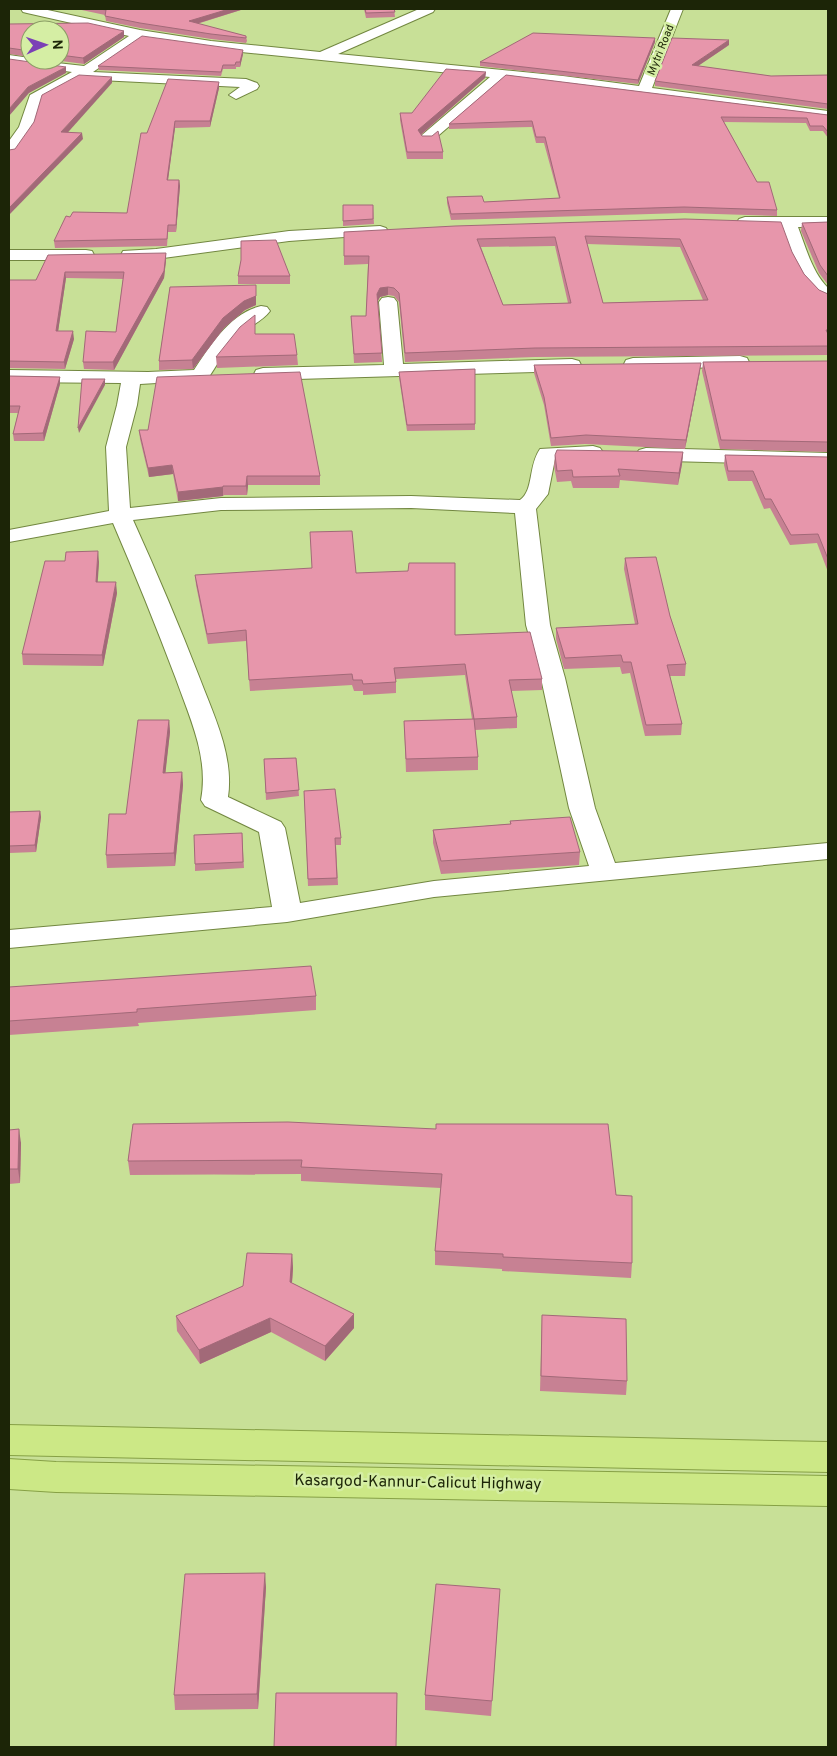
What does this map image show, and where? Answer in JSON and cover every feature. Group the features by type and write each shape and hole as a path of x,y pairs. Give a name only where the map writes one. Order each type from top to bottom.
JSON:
{"highway":[{"path":"9,1440 828,1457"},
{"name":"Kasargod-Kannur-Calicut Highway","path":"9,1474 56,1477 444,1482 602,1488 828,1491"}],"street":[{"path":"27,9 140,34 211,45 502,74 828,115"},
{"path":"323,55 427,9"},
{"name":"Mytri Road","path":"644,91 677,9"},
{"path":"9,151 26,127 35,98 82,72 140,34"},
{"path":"9,60 82,72 246,83 252,86 236,95"},
{"path":"426,138 502,74"},
{"path":"731,222 828,222"},
{"path":"788,223 812,281 821,292 828,296"},
{"path":"9,255 156,254 289,236 396,230"},
{"path":"388,302 394,370"},
{"path":"200,376 225,337 244,321 261,311"},
{"path":"612,364 758,362"},
{"path":"247,375 593,364"},
{"path":"9,376 131,378 219,376"},
{"path":"131,378 128,405 116,447 120,516 163,612 211,742 217,783 214,800 272,828 286,895 287,914"},
{"path":"9,536 120,516 221,504 411,502 525,507 536,499 541,485 541,467 547,453 619,453 698,457 786,456 828,459"},
{"path":"525,507 538,625 553,678 582,808 605,873"},
{"path":"9,939 287,914 434,889 828,851"}],"building":[{"path":"100,9 229,9 189,21 246,36 246,38 140,23 105,16 106,10"},
{"path":"365,9 394,9 395,12 366,13"},
{"path":"70,23 88,23 124,31 83,58 70,56"},
{"path":"9,24 20,24 20,50 9,48"},
{"path":"533,33 655,38 638,80 480,62"},
{"path":"142,36 243,50 240,62 236,62 235,65 223,65 221,72 98,66"},
{"path":"672,38 729,40 692,65 771,76 828,75 828,104 655,81"},
{"path":"9,59 20,61 20,70 60,70 28,87 9,109"},
{"path":"446,69 486,72 418,130 422,136 432,136 438,131 443,152 407,152 400,113 412,113"},
{"path":"79,75 112,77 61,132 82,133 9,208 9,150 15,149 34,122 42,95"},
{"path":"506,75 828,115 828,132 823,126 810,126 807,118 721,117 757,182 769,182 777,210 684,207 451,214 447,197 482,196 484,202 560,198 545,137 536,137 532,121 449,124"},
{"path":"168,79 219,82 210,121 175,121 167,180 179,180 176,225 168,225 167,239 54,241 66,216 70,217 73,212 127,213 141,133 147,133"},
{"path":"343,205 373,205 373,219 343,221"},
{"path":"685,219 781,222 792,252 804,274 819,290 828,294 828,330 826,330 828,346 535,348 405,353 399,293 394,288 388,287 380,288 377,294 382,353 354,354 351,316 366,316 369,256 344,256 344,232 455,226","holes":["585,236 680,239 708,300 603,303","555,237 571,303 503,305 477,239"]},
{"path":"828,222 828,276 820,265 802,223"},
{"path":"276,240 290,276 238,276 241,260 241,241"},
{"path":"166,253 164,271 113,362 83,362 86,331 116,332 124,272 65,272 56,331 73,331 64,362 9,361 9,280 36,280 48,255"},
{"path":"256,285 256,296 244,301 223,318 192,360 159,361 170,287"},
{"path":"255,315 255,334 294,334 297,355 216,357 240,327"},
{"path":"828,361 828,442 721,440 703,362"},
{"path":"701,363 686,440 586,435 551,438 544,397 534,365"},
{"path":"475,369 475,424 407,425 399,372"},
{"path":"300,372 320,476 247,476 246,486 223,486 178,492 172,465 148,468 139,430 148,430 157,377"},
{"path":"9,376 60,377 43,433 13,434 20,406 9,406"},
{"path":"82,379 105,379 78,428"},
{"path":"557,450 683,452 679,473 618,469 620,476 573,477 572,470 557,471 555,455"},
{"path":"725,455 828,457 828,559 818,534 791,535 771,499 765,499 753,471 728,471"},
{"path":"352,531 356,573 408,571 409,563 455,563 455,635 530,632 542,679 509,680 517,717 474,719 465,664 394,668 396,682 363,684 362,680 353,680 352,674 249,680 246,630 207,634 195,575 312,568 310,532"},
{"path":"98,551 96,582 116,582 102,655 22,654 45,561 65,561 66,552"},
{"path":"656,557 670,616 686,664 667,665 682,724 646,725 631,662 623,662 621,655 565,658 556,628 638,624 625,558"},
{"path":"474,719 478,757 406,759 404,721"},
{"path":"138,720 169,720 163,773 182,772 174,853 106,855 109,814 126,814"},
{"path":"296,758 299,790 266,793 264,759"},
{"path":"335,789 341,838 335,838 337,878 308,879 304,791"},
{"path":"40,811 35,845 9,846 9,812"},
{"path":"570,817 580,852 441,861 433,830 511,824 510,821"},
{"path":"242,833 243,862 195,864 194,835"},
{"path":"311,966 316,996 137,1009 137,1012 9,1021 9,987"},
{"path":"288,1122 436,1129 436,1124 608,1124 616,1195 632,1196 632,1263 503,1257 503,1254 435,1251 442,1174 301,1167 302,1160 128,1161 133,1124"},
{"path":"19,1129 18,1169 9,1169 9,1130"},
{"path":"247,1253 292,1254 290,1282 354,1314 325,1346 270,1318 199,1350 176,1316 243,1286"},
{"path":"542,1315 626,1319 627,1381 541,1376"},
{"path":"265,1573 257,1694 174,1695 185,1574"},
{"path":"436,1584 500,1589 492,1701 425,1695"},
{"path":"276,1693 397,1693 396,1747 274,1747"}]}
